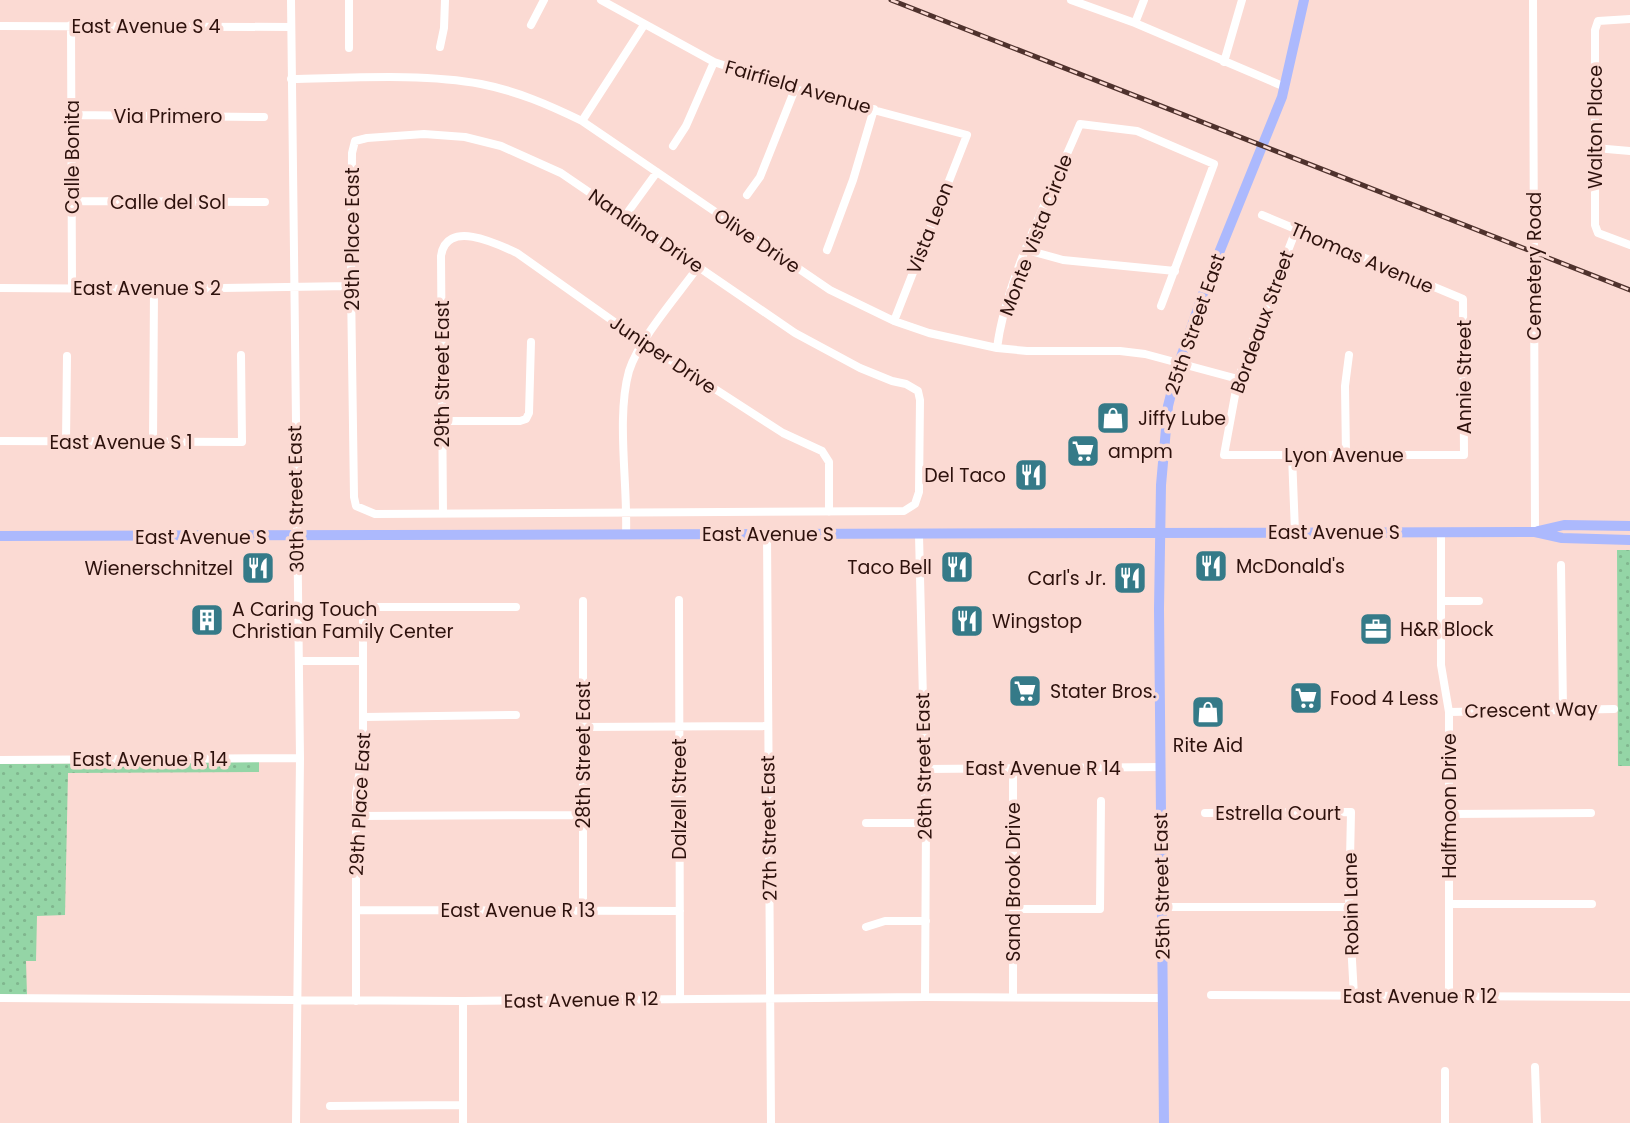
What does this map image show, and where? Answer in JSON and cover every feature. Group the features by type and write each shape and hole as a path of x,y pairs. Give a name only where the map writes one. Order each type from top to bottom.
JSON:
{"main road":[{"name":"25th Street East","path":"1164,1123 1159,610 1163,446 1168,406 1179,363 1208,279 1285,87 1304,0"},
{"name":"East Avenue S","path":"1535,532 1564,525 1630,526"},
{"name":"East Avenue S","path":"0,536 1535,532 1562,538 1630,540"}],"street":[{"name":"30th Street East","path":"291,0 300,758 296,1123"},
{"path":"349,0 349,48"},
{"path":"440,47 445,0"},
{"path":"531,25 544,0"},
{"name":"Fairfield Avenue","path":"601,0 714,62 795,89 967,135"},
{"path":"1071,0 1135,23 1285,87"},
{"path":"1135,23 1144,0"},
{"path":"1224,62 1242,0"},
{"name":"Cemetery Road","path":"1533,0 1535,532"},
{"name":"Walton Place","path":"1630,19 1598,21 1595,30 1595,225 1598,233 1630,245"},
{"name":"Calle Bonita","path":"71,25 72,289"},
{"path":"582,121 644,25"},
{"name":"East Avenue S 4","path":"0,26 291,27"},
{"path":"673,146 686,125 714,62"},
{"name":"Olive Drive","path":"291,79 418,79 479,83 525,96 582,121 830,290 894,321 929,333 997,348 1145,354 1238,379"},
{"path":"747,195 760,177 795,89"},
{"path":"828,250 853,180 874,108"},
{"name":"Via Primero","path":"71,115 264,117"},
{"name":"Monte Vista Circle","path":"997,348 1007,303 1080,124 1137,131 1214,164 1175,271"},
{"name":"Nandina Drive","path":"355,141 424,134 465,137 501,146 561,173 795,333 832,354 918,391 919,492 915,504"},
{"name":"Vista Leon","path":"894,321 967,135"},
{"name":"29th Place East","path":"355,141 352,153 351,286 356,506"},
{"path":"1595,148 1630,150"},
{"path":"625,216 657,172"},
{"name":"Calle del Sol","path":"72,201 265,202"},
{"name":"Thomas Avenue","path":"1262,215 1463,299"},
{"name":"Bordeaux Street","path":"1224,455 1238,379 1296,230"},
{"name":"Juniper Drive","path":"449,238 477,238 517,253 644,343 783,433 822,451 829,462 829,512"},
{"name":"29th Street East","path":"443,513 441,256 443,245 449,238"},
{"path":"1027,250 1063,260 1175,271 1161,306"},
{"path":"626,534 624,430 626,387 630,370 644,343 698,267"},
{"name":"East Avenue S 2","path":"0,288 351,286"},
{"path":"153,442 154,289"},
{"name":"Annie Street","path":"1463,299 1464,455"},
{"path":"442,421 526,419 529,412 531,342"},
{"name":"East Avenue S 1","path":"0,442 242,442 241,355"},
{"path":"1346,455 1345,386 1349,355"},
{"path":"66,442 67,356"},
{"name":"Lyon Avenue","path":"1224,455 1464,455"},
{"path":"1292,456 1294,532"},
{"name":"East Avenue S","path":"356,506 375,514 904,511 915,504"},
{"name":"Halfmoon Drive","path":"1441,532 1441,665 1449,712 1449,996"},
{"name":"27th Street East","path":"767,533 771,1123"},
{"name":"26th Street East","path":"919,535 926,823 925,997"},
{"path":"1561,565 1563,709"},
{"name":"Dalzell Street","path":"679,600 680,998"},
{"name":"28th Street East","path":"583,601 583,910"},
{"path":"1442,601 1479,601"},
{"name":"29th Place East","path":"356,1001 356,794 363,751 363,607 516,607"},
{"path":"299,661 362,661"},
{"name":"Crescent Way","path":"1449,712 1614,709"},
{"path":"364,718 516,715"},
{"path":"582,727 768,726"},
{"name":"East Avenue R 14","path":"0,760 300,758"},
{"name":"East Avenue R 14","path":"925,768 1161,767"},
{"name":"Sand Brook Drive","path":"1013,769 1013,996"},
{"path":"1014,909 1100,909 1101,800"},
{"name":"Estrella Court","path":"1205,813 1351,813"},
{"name":"Robin Lane","path":"1351,813 1349,907 1354,996"},
{"path":"1450,814 1591,813"},
{"path":"356,817 583,815"},
{"path":"866,823 926,823"},
{"path":"1449,904 1592,904"},
{"path":"1162,907 1349,907"},
{"name":"East Avenue R 13","path":"356,910 680,911"},
{"path":"866,928 885,921 926,921"},
{"name":"East Avenue R 12","path":"1211,995 1630,997"},
{"name":"East Avenue R 12","path":"0,998 463,1002 1013,996 1163,998"},
{"path":"463,1002 463,1123"},
{"path":"1535,1067 1537,1123"},
{"path":"1445,1070 1445,1123"},
{"path":"330,1106 463,1105"}],"green space":[{"path":"1617,550 1630,550 1630,766 1618,766"},
{"path":"259,762 259,772 68,773 65,915 37,916 36,961 26,961 27,995 0,995 0,764"}],"railway":[{"path":"891,0 1630,290"}],"place":[{"name":"Jiffy Lube","path":"1113,418"},
{"name":"ampm","path":"1083,451"},
{"name":"Del Taco","path":"1031,475"},
{"name":"McDonald's","path":"1211,566"},
{"name":"Taco Bell","path":"957,567"},
{"name":"Wienerschnitzel","path":"258,568"},
{"name":"Carl's Jr.","path":"1130,578"},
{"name":"A Caring Touch Christian Family Center","path":"207,620"},
{"name":"Wingstop","path":"967,621"},
{"name":"H&R Block","path":"1376,629"},
{"name":"Stater Bros.","path":"1025,691"},
{"name":"Food 4 Less","path":"1306,698"},
{"name":"Rite Aid","path":"1208,712"}]}
